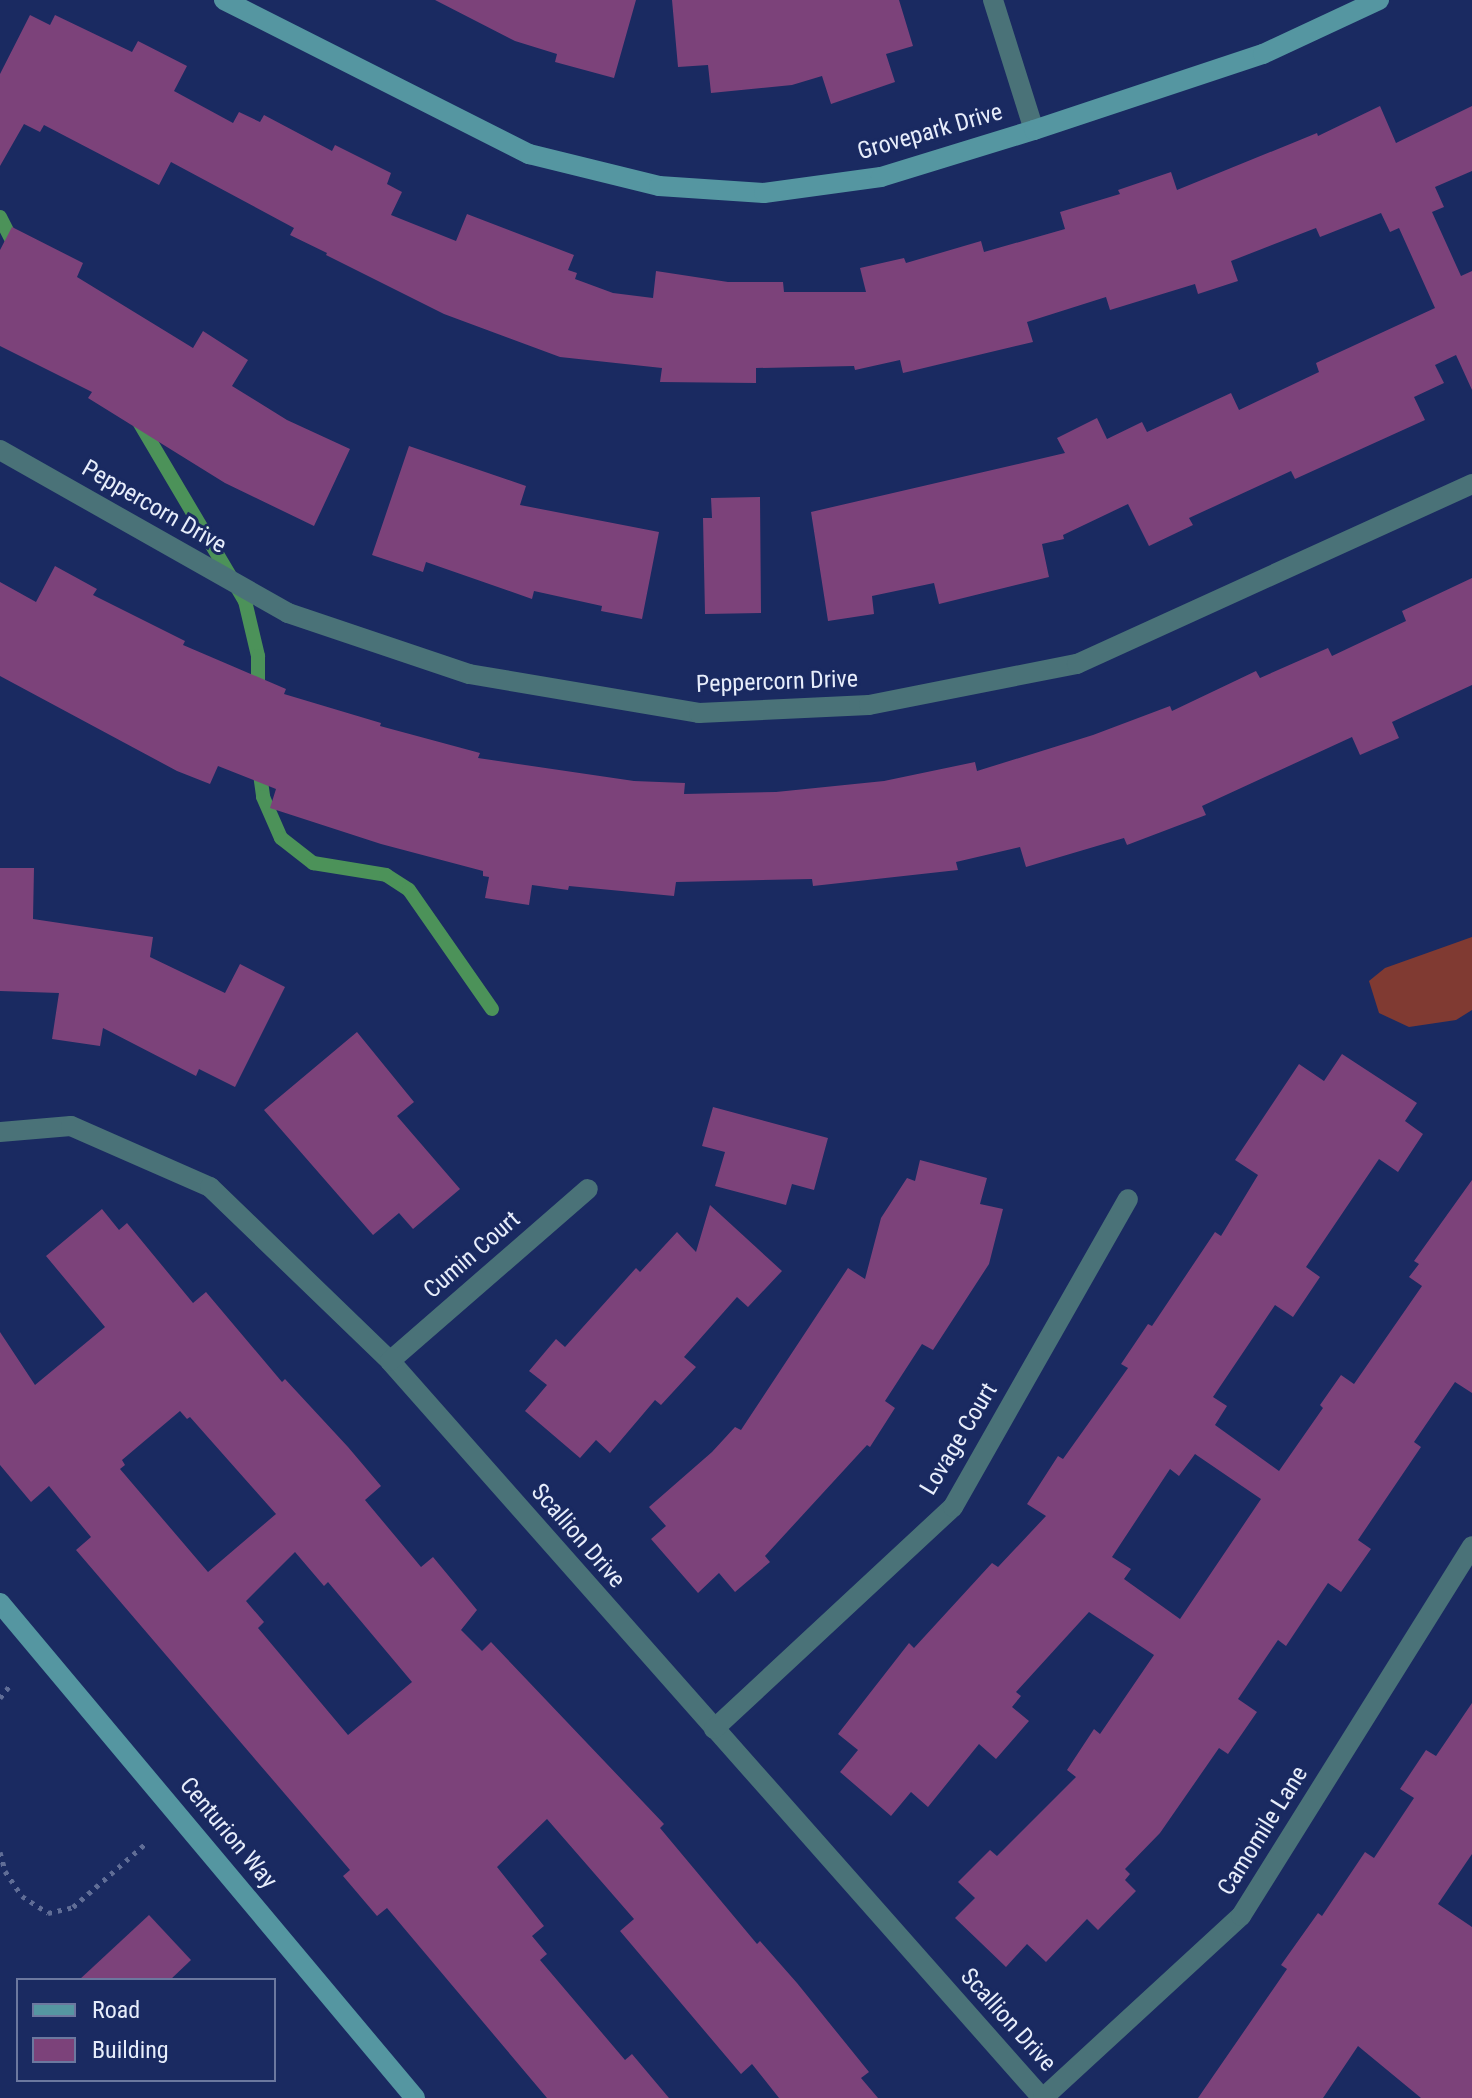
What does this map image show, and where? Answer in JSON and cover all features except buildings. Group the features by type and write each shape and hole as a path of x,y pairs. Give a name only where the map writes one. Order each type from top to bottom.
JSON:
{"street":[{"name":"Grovepark Drive","path":"224,0 529,154 659,186 764,193 866,179 1034,130 1263,54 1379,0"},
{"path":"993,0 1034,130"},
{"name":"Peppercorn Drive","path":"0,450 288,613 469,674 699,713 869,705 1077,664 1472,484"},
{"name":"Scallion Drive","path":"0,1132 71,1126 210,1187 390,1361 1043,2098"},
{"name":"Cumin Court","path":"390,1361 588,1189"},
{"name":"Lovage Court","path":"714,1729 953,1507 1128,1199"},
{"name":"Camomile Lane","path":"1043,2098 1241,1916 1472,1546"},
{"name":"Centurion Way","path":"0,1603 415,2098"}],"path":[{"path":"0,1698 10,1685"},
{"path":"0,1852 5,1871 22,1896 48,1913 73,1907 145,1844"}],"shaded area":[{"path":"1472,937 1472,1010 1456,1020 1409,1027 1379,1013 1369,981 1385,968"}],"waterway":[{"path":"0,217 16,248"},
{"path":"139,422 245,601 258,656 258,694"},
{"path":"259,767 263,797 281,838 313,863 386,875 409,890 492,1009"}]}
